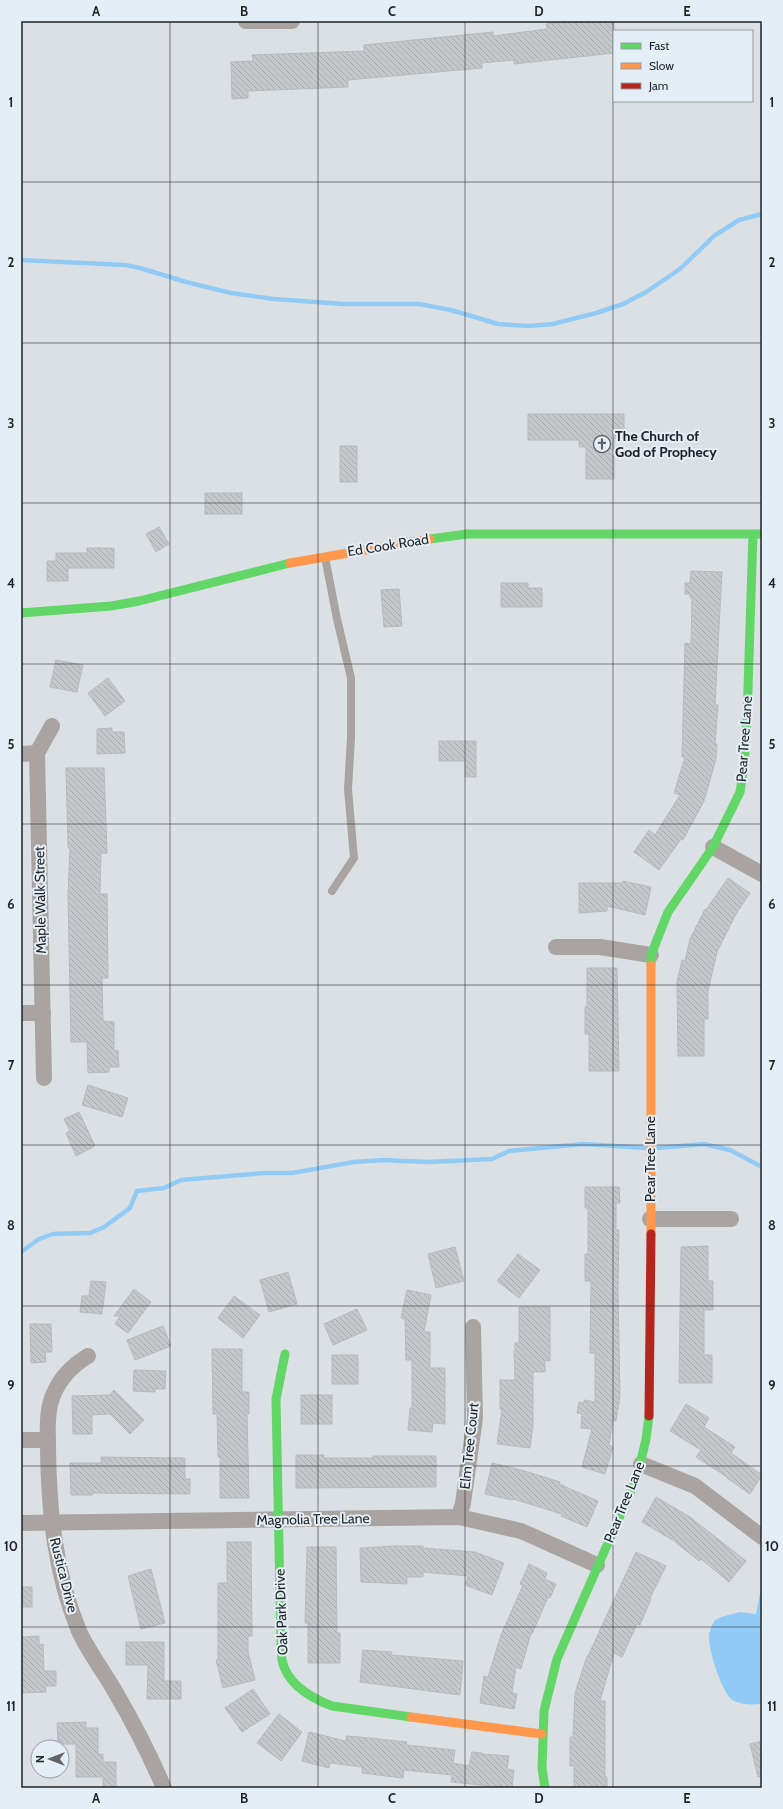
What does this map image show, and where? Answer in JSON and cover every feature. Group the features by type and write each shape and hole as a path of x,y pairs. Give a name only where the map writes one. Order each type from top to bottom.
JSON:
{"street":[{"path":"246,21 292,21"},
{"name":"Ed Cook Road","path":"21,613 111,606 139,601 268,568 325,556 467,534 757,534"},
{"name":"Pear Tree Lane","path":"545,1788 542,1768 544,1711 557,1659 597,1565 637,1477 646,1439 650,1406 651,955 668,912 713,847 740,792 744,767 757,534"},
{"path":"21,754 37,753 52,726"},
{"name":"Maple Walk Street","path":"37,753 44,1078"},
{"path":"713,847 762,874"},
{"path":"556,947 600,947 651,955"},
{"path":"21,1013 43,1014"},
{"path":"650,1219 731,1219"},
{"name":"Elm Tree Court","path":"459,1517 463,1503 475,1418 473,1327"},
{"name":"Oak Park Drive","path":"285,1354 276,1399 278,1520 281,1644 283,1664 291,1678 302,1691 314,1700 332,1706 542,1734"},
{"name":"Rustica Drive","path":"88,1356 74,1364 58,1384 50,1405 48,1440 51,1522 62,1576 80,1631 138,1733 164,1788"},
{"path":"21,1440 48,1440"},
{"path":"641,1464 695,1486 762,1537"},
{"name":"Magnolia Tree Lane","path":"21,1523 459,1517 521,1532 597,1565"}],"lane":[{"path":"325,556 337,619 352,678 348,789 354,858 332,890"}],"water":[{"path":"740,1612 762,1615 761,1704 742,1703 731,1699 719,1678 711,1650 709,1635 714,1621 721,1617"}],"building":[{"path":"574,21 614,21 613,53 514,64 514,60 482,63 482,68 348,80 348,87 248,91 248,98 232,99 231,62 253,61 252,55 364,51 364,45 493,32 493,36 547,29 546,24"},
{"path":"528,414 624,414 624,438 614,438 614,479 586,479 586,447 579,447 579,440 528,440"},
{"path":"340,446 357,446 357,482 340,482"},
{"path":"205,493 242,493 242,514 205,514"},
{"path":"159,527 169,544 156,552 146,534"},
{"path":"87,548 114,548 114,568 68,568 68,581 47,581 47,561 56,561 56,553 87,553"},
{"path":"691,571 722,572 715,705 718,705 715,744 717,744 716,759 704,801 683,840 681,839 659,870 634,852 649,830 655,835 680,795 674,793 685,757 682,757 685,643 691,644 692,598 690,598 690,594 685,594 685,583 690,583"},
{"path":"501,583 528,583 528,588 542,588 542,607 501,607"},
{"path":"399,589 402,626 384,627 381,590"},
{"path":"56,660 83,665 77,692 50,687"},
{"path":"108,678 125,701 105,716 88,693"},
{"path":"112,728 112,732 124,732 125,753 97,754 97,729"},
{"path":"439,741 476,741 476,777 465,777 465,761 439,761"},
{"path":"66,768 104,768 107,853 101,853 100,894 107,894 108,978 102,978 103,1021 114,1022 114,1051 118,1050 119,1067 109,1067 109,1072 88,1073 87,1042 71,1042 68,895 70,848 68,848"},
{"path":"728,878 750,893 736,914 717,952 708,991 708,1019 704,1019 704,1056 678,1056 677,982 682,960 685,961 690,939 705,909 706,910"},
{"path":"623,881 651,887 645,915 607,906 607,911 579,913 579,883 623,883"},
{"path":"587,968 617,968 619,1071 589,1071 589,1034 585,1034"},
{"path":"88,1085 128,1098 122,1117 82,1105"},
{"path":"79,1112 95,1146 76,1156 66,1133 70,1131 64,1119"},
{"path":"585,1187 619,1187 620,1203 616,1203 616,1230 619,1230 618,1290 620,1396 616,1421 613,1420 609,1445 613,1447 605,1474 582,1467 592,1429 581,1428 582,1414 577,1413 579,1402 584,1403 584,1400 595,1402 595,1353 590,1353 591,1281 585,1281 585,1254 588,1254 588,1208 585,1208"},
{"path":"708,1246 708,1281 713,1281 713,1310 704,1310 704,1355 712,1355 712,1383 679,1383 681,1247"},
{"path":"455,1247 464,1281 436,1288 428,1254"},
{"path":"518,1254 540,1270 519,1298 497,1281"},
{"path":"288,1272 297,1304 269,1312 260,1280"},
{"path":"91,1281 106,1282 102,1314 80,1312 82,1296 89,1296"},
{"path":"134,1289 151,1302 128,1333 115,1324 120,1316 114,1316"},
{"path":"407,1290 431,1295 424,1332 430,1332 430,1368 445,1368 445,1424 433,1423 432,1432 408,1430 410,1408 412,1408 412,1360 406,1360 405,1319 401,1318"},
{"path":"234,1296 260,1315 243,1338 218,1318"},
{"path":"519,1307 550,1307 550,1361 545,1360 545,1372 533,1372 533,1425 530,1448 497,1444 502,1409 500,1409 500,1380 515,1380 514,1351 515,1343 519,1343"},
{"path":"357,1309 367,1330 333,1345 324,1324"},
{"path":"30,1324 51,1324 52,1352 45,1352 46,1362 31,1363"},
{"path":"163,1326 171,1346 135,1360 127,1340"},
{"path":"212,1349 242,1349 242,1392 249,1392 249,1414 247,1414 249,1498 220,1498 220,1457 218,1457 217,1414 213,1414"},
{"path":"332,1355 358,1355 358,1384 332,1384"},
{"path":"134,1370 166,1371 165,1389 155,1389 155,1392 133,1391"},
{"path":"114,1390 144,1420 130,1434 110,1414 92,1415 92,1434 73,1434 72,1396 110,1395"},
{"path":"301,1395 332,1395 332,1424 301,1424"},
{"path":"686,1404 709,1418 704,1427 735,1447 731,1453 762,1475 750,1494 696,1457 701,1450 670,1431"},
{"path":"296,1455 324,1455 324,1458 436,1456 436,1487 296,1488"},
{"path":"101,1457 185,1458 185,1479 190,1479 190,1494 92,1493 93,1495 71,1495 70,1463 101,1463"},
{"path":"492,1463 560,1482 559,1484 598,1501 587,1527 561,1516 562,1514 513,1499 485,1494"},
{"path":"656,1497 690,1517 746,1561 729,1582 701,1559 699,1561 674,1541 642,1522"},
{"path":"227,1542 251,1542 252,1636 248,1636 248,1652 255,1680 223,1688 216,1660 218,1659 218,1583 227,1583"},
{"path":"423,1546 423,1548 475,1552 504,1563 492,1595 465,1585 468,1576 423,1572 423,1577 407,1577 407,1584 361,1582 360,1548"},
{"path":"307,1547 336,1547 337,1633 340,1633 340,1663 308,1663 308,1623 305,1623"},
{"path":"636,1552 666,1566 650,1598 651,1599 640,1625 637,1624 622,1657 614,1653 600,1701 605,1701 605,1777 607,1777 607,1788 574,1788 574,1766 570,1766 570,1737 573,1737 575,1693 587,1656"},
{"path":"529,1564 547,1573 545,1579 556,1584 550,1598 548,1597 532,1634 531,1633 521,1669 516,1667 512,1693 517,1694 514,1709 480,1703 484,1676 488,1677 501,1635 523,1585 520,1584"},
{"path":"151,1569 165,1623 141,1629 128,1576"},
{"path":"21,1587 32,1587 32,1607 21,1607"},
{"path":"39,1636 39,1645 43,1644 44,1671 56,1671 56,1686 46,1686 46,1692 21,1693 21,1637"},
{"path":"126,1642 164,1642 164,1681 181,1681 181,1699 147,1699 148,1665 126,1665"},
{"path":"363,1650 392,1652 391,1655 463,1661 460,1695 360,1682"},
{"path":"253,1689 270,1714 242,1732 225,1708"},
{"path":"279,1714 302,1732 281,1761 257,1743"},
{"path":"86,1722 86,1728 98,1728 98,1754 103,1754 103,1762 116,1762 116,1788 103,1788 103,1777 76,1777 76,1744 70,1744 70,1739 58,1739 57,1723"},
{"path":"309,1732 346,1741 346,1736 360,1737 407,1742 406,1745 455,1750 453,1763 469,1766 472,1752 509,1756 507,1769 514,1770 512,1788 491,1788 491,1786 451,1782 452,1775 404,1770 403,1778 362,1773 362,1767 330,1763 329,1768 302,1761"},
{"path":"762,1741 762,1776 758,1777 750,1744"}],"waterway":[{"path":"21,260 125,265 231,293 274,299 343,304 419,304 451,310 498,324 529,326 553,324 596,313 623,304 646,292 680,269 714,236 739,220 762,214"},
{"path":"21,1252 39,1239 53,1234 90,1233 104,1227 130,1208 137,1191 164,1188 181,1180 264,1173 292,1173 354,1162 384,1160 428,1162 492,1159 509,1151 583,1144 646,1148"},
{"path":"657,1148 704,1144 730,1150 762,1167"},
{"path":"757,1620 762,1595"}],"traffic: fast":[{"path":"430,539 467,534 762,534"},
{"path":"651,965 651,955 668,912 713,847 740,792 744,767 747,719 753,534"},
{"path":"21,613 111,606 139,601 290,563"},
{"path":"285,1354 276,1399 281,1644 282,1660 285,1669 294,1683 301,1689 316,1699 332,1706 411,1717"},
{"path":"545,1788 542,1768 544,1711 557,1659 637,1477 646,1439 649,1416"}],"traffic: slow":[{"path":"290,563 430,539"},
{"path":"651,965 651,1234"},
{"path":"411,1717 542,1734"}],"traffic: jam":[{"path":"649,1416 651,1234"}],"place":[{"name":"The Church of God of Prophecy","path":"602,444"}]}
